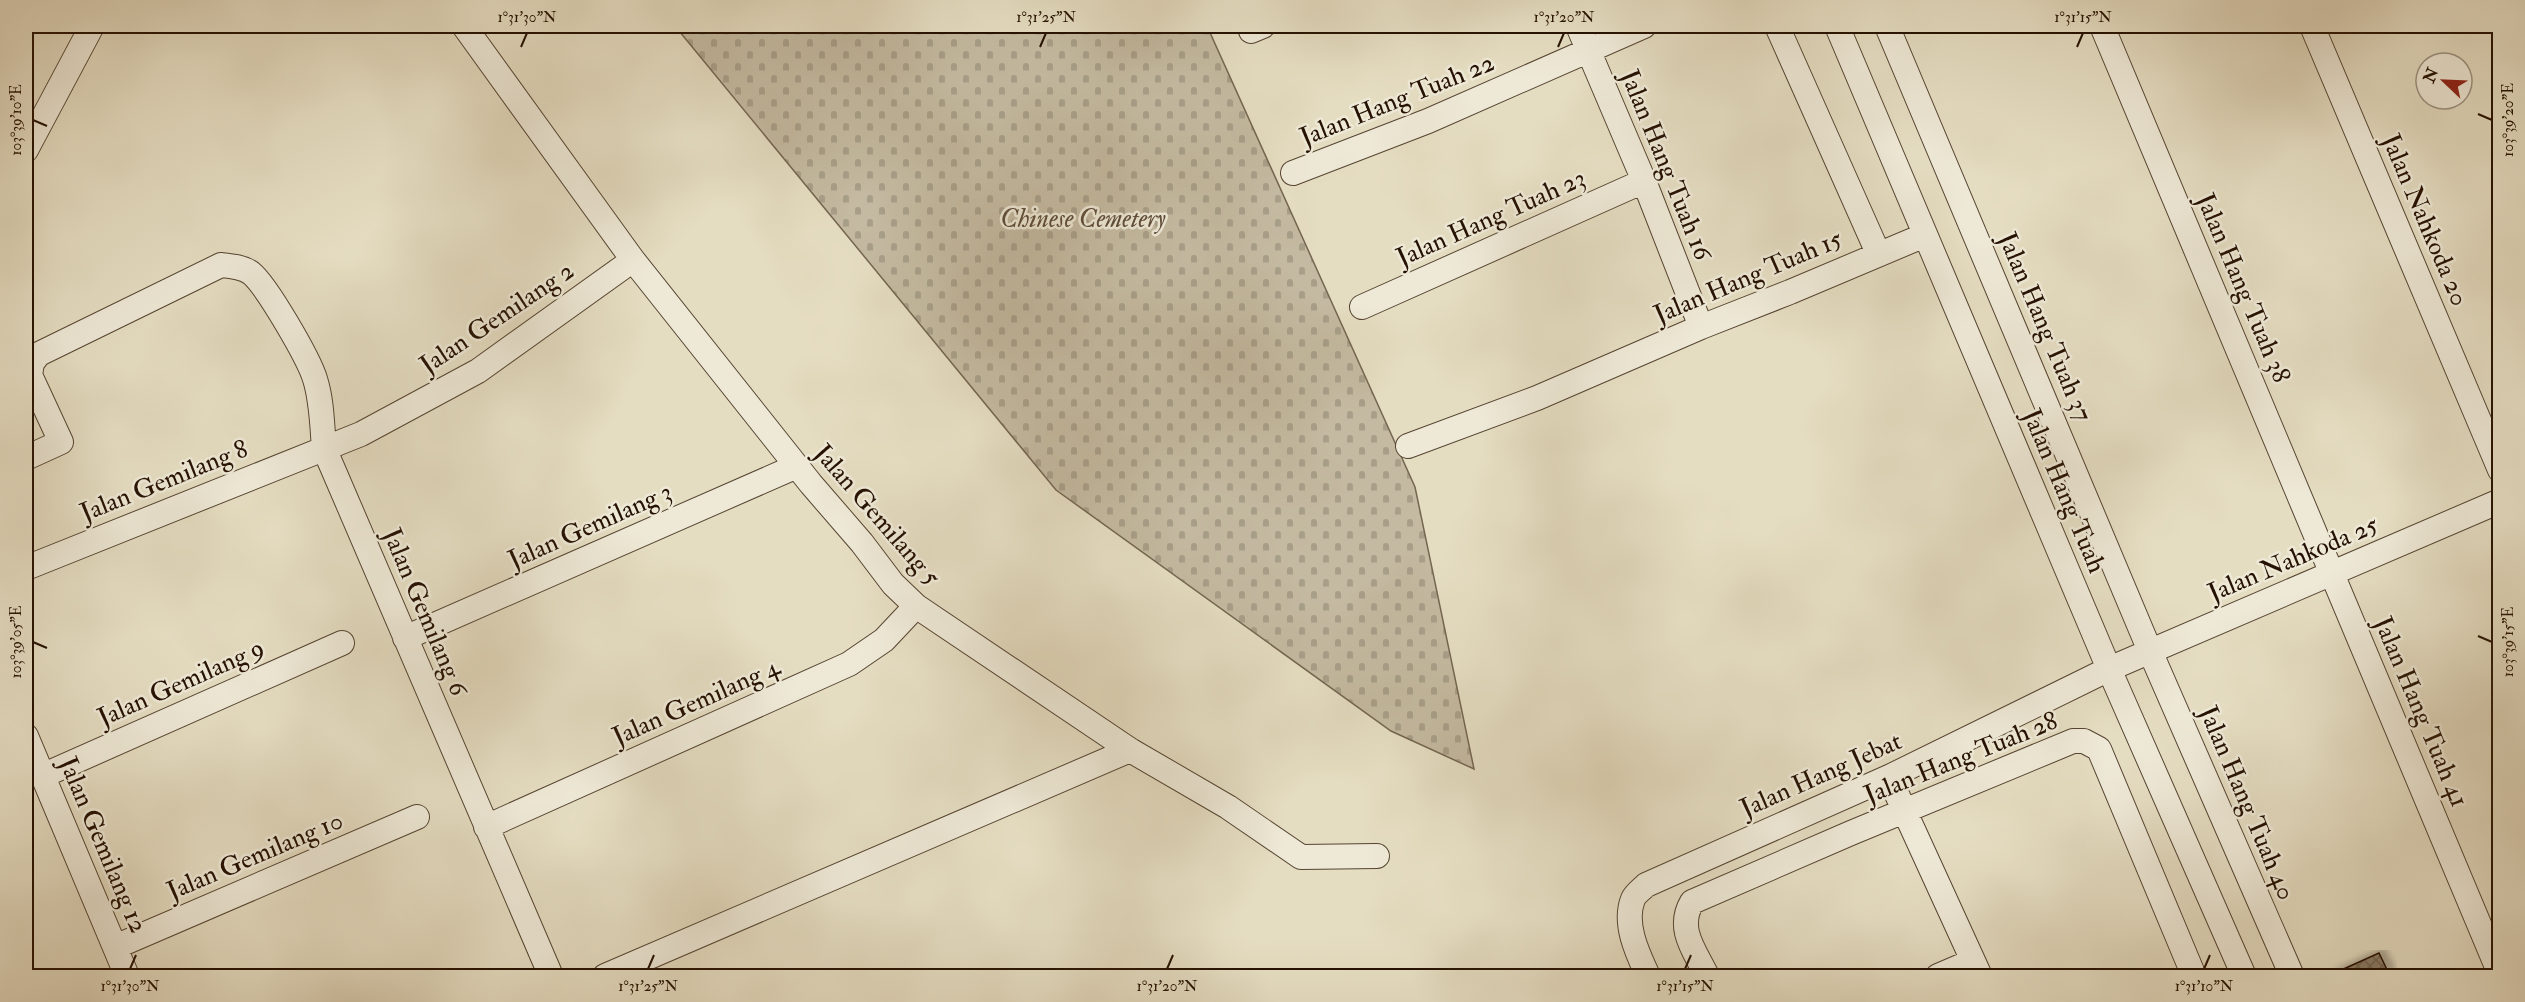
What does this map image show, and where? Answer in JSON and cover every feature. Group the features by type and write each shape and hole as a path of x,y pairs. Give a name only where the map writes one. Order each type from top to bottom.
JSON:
{"street":[{"path":"26,150 92,26"},
{"name":"Jalan Gemilang 5","path":"464,26 633,260 893,584 916,606 1130,750 1228,807 1301,857 1377,856"},
{"name":"Jalan Hang Tuah 16","path":"1578,26 1644,181 1701,327"},
{"name":"Jalan Hang Tuah 22","path":"1293,172 1428,121 1644,26"},
{"name":"Jalan Hang Tuah 15","path":"1408,446 1537,398 1878,253 1778,26"},
{"name":"Jalan Hang Tuah","path":"1838,26 2109,669 2244,976"},
{"name":"Jalan Hang Tuah 37","path":"1887,26 2150,651"},
{"name":"Jalan Hang Tuah 38","path":"2102,26 2332,573"},
{"name":"Jalan Nahkoda 20","path":"2312,26 2499,470"},
{"name":"Jalan Hang Tuah 23","path":"1362,307 1644,181"},
{"path":"1878,253 1926,235"},
{"name":"Jalan Gemilang 2","path":"324,448 362,434 478,371 633,260"},
{"name":"Jalan Gemilang 6","path":"26,458 61,442 30,375 32,363 39,354 221,265 236,266 251,273 275,305 307,359 315,378 320,403 324,448 551,976"},
{"name":"Jalan Gemilang 8","path":"26,568 324,448"},
{"name":"Jalan Gemilang 3","path":"405,638 797,466"},
{"name":"Jalan Nahkoda 25","path":"2109,669 2499,501"},
{"name":"Jalan Hang Tuah 41","path":"2332,573 2499,974"},
{"name":"Jalan Gemilang 4","path":"486,827 849,664 884,640 916,606"},
{"name":"Jalan Gemilang 9","path":"42,776 342,643"},
{"name":"Jalan Hang Tuah 40","path":"2150,651 2292,976"},
{"name":"Jalan Hang Jebat","path":"1648,976 1636,950 1630,919 1633,898 1646,885 1889,777 2109,669"},
{"name":"Jalan Gemilang 12","path":"26,735 127,976"},
{"name":"Jalan Hang Tuah 28","path":"1707,976 1684,928 1685,914 1692,903 1906,810 2073,741 2084,741 2099,749 2194,976"},
{"path":"605,976 1130,750"},
{"path":"1889,777 1977,969 1938,976"},
{"name":"Jalan Gemilang 10","path":"115,947 417,817"}],"green space":[{"name":"Chinese Cemetery","path":"675,26 1207,26 1415,487 1474,769 1391,731 1056,490"}],"building":[{"path":"2379,953 2390,976 2328,976"}]}
